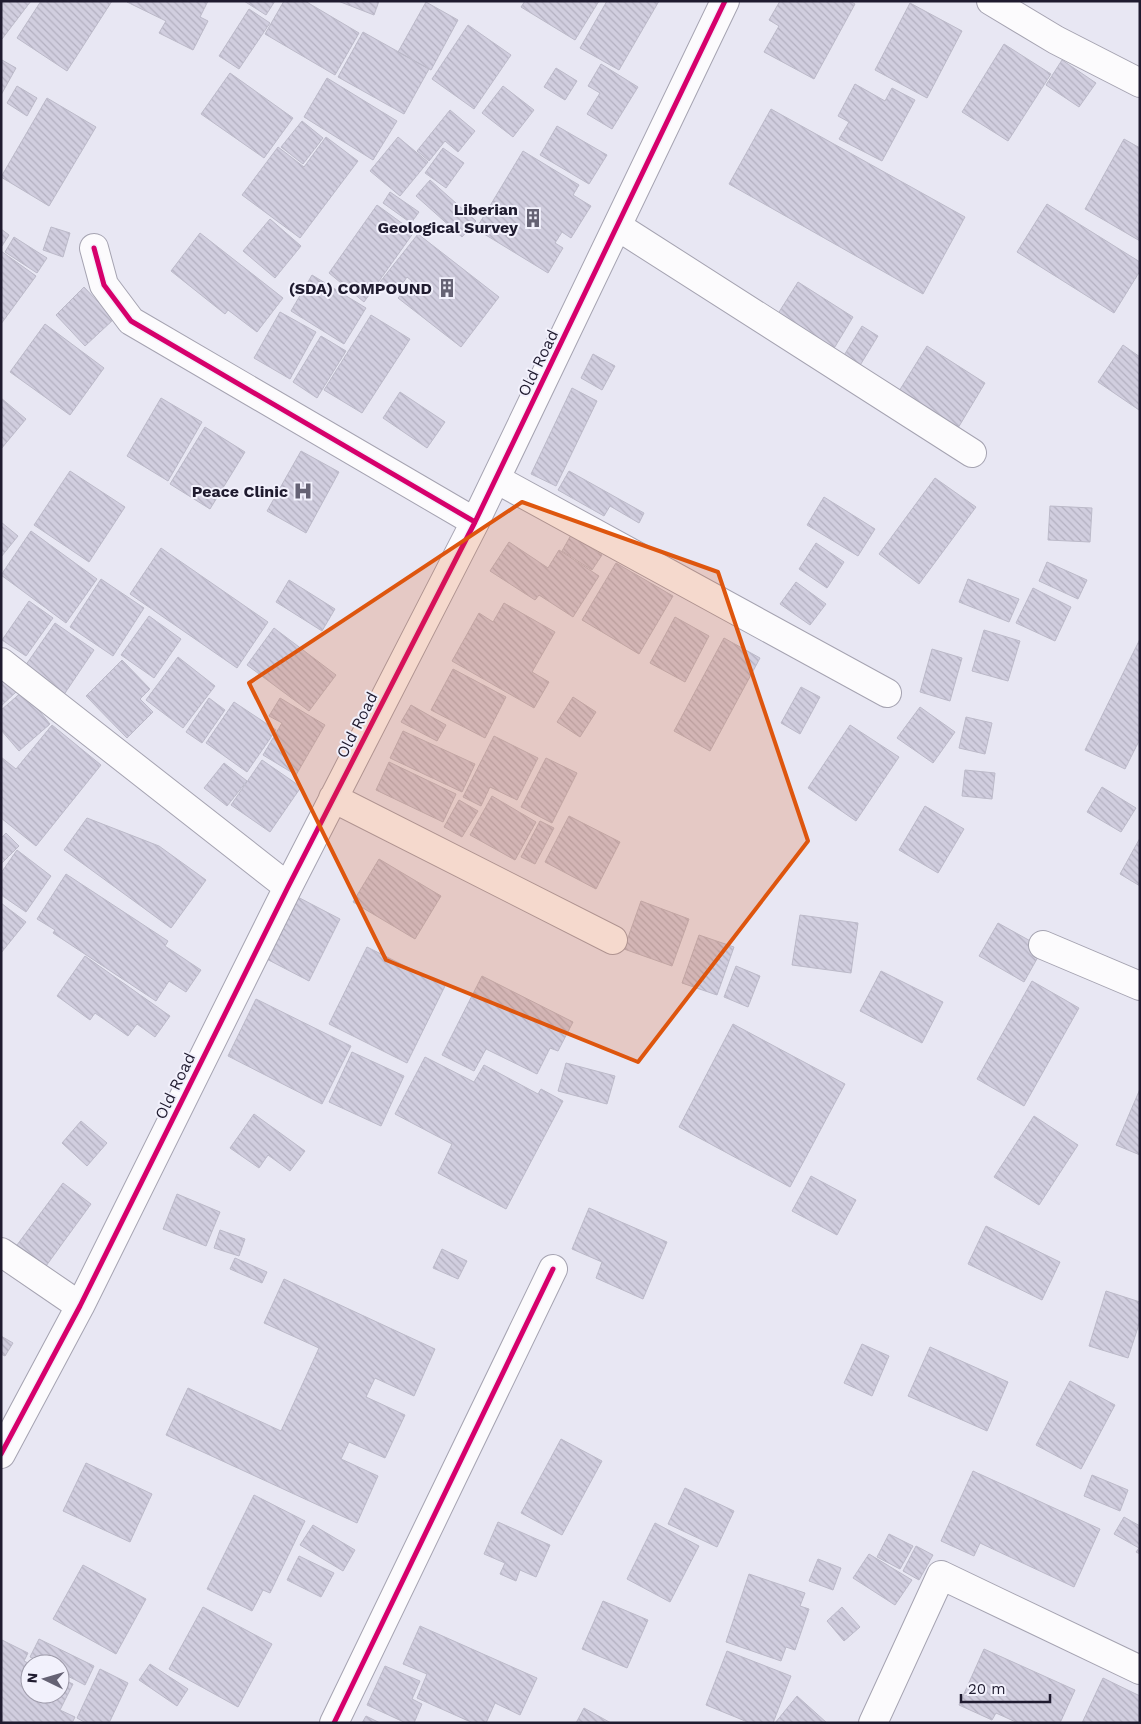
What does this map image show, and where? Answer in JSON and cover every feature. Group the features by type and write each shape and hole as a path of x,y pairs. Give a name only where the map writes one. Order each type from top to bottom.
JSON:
{"street":[{"name":"Old Road","path":"1,1454 80,1306 288,887 475,522 725,1"},
{"path":"991,1 1056,40 1140,83"},
{"path":"618,226 972,454"},
{"path":"94,248 104,285 131,321 475,522"},
{"path":"496,479 887,693"},
{"path":"1,662 288,887"},
{"path":"333,798 613,940"},
{"path":"1043,945 1140,986"},
{"path":"1,1252 80,1306"},
{"path":"334,1723 553,1269"},
{"path":"873,1723 941,1575 1140,1670"}],"highlighted area":[{"path":"522,502 718,572 808,841 638,1062 386,960 249,683"}],"building":[{"path":"1,1 31,1 2,39 1,39"},
{"path":"41,1 112,1 67,71 17,38"},
{"path":"208,1 200,17 208,21 193,50 159,33 166,21 127,2"},
{"path":"244,1 275,1 266,15"},
{"path":"284,1 305,1 359,33 335,75 265,34"},
{"path":"338,1 379,1 374,15"},
{"path":"525,1 599,1 575,40 521,7"},
{"path":"607,1 659,1 619,70 580,48"},
{"path":"780,1 850,1 855,4 814,79 764,52 779,26 769,20"},
{"path":"426,2 458,20 431,70 398,52"},
{"path":"910,3 962,31 927,98 875,70"},
{"path":"249,9 270,23 239,69 219,56"},
{"path":"468,25 511,55 474,109 432,79"},
{"path":"363,32 429,69 404,114 338,77"},
{"path":"1004,44 1051,74 1008,141 962,112"},
{"path":"2,60 16,68 1,95 1,62"},
{"path":"1062,60 1096,83 1079,107 1046,85"},
{"path":"601,64 638,87 612,129 587,114 600,93 588,86"},
{"path":"556,68 577,81 565,100 544,87"},
{"path":"230,73 293,118 264,158 201,114"},
{"path":"327,78 397,121 373,160 304,117"},
{"path":"855,84 885,101 892,88 915,100 882,161 839,139 849,122 838,116"},
{"path":"17,86 37,98 27,116 7,103"},
{"path":"503,86 534,110 513,137 482,113"},
{"path":"47,98 96,127 49,206 1,177"},
{"path":"771,109 965,217 923,294 729,184"},
{"path":"450,110 475,131 458,152 445,141 429,161 417,151"},
{"path":"302,121 323,138 303,164 281,147"},
{"path":"557,126 607,155 589,184 540,155"},
{"path":"326,137 358,161 300,238 242,195 278,147 304,167"},
{"path":"398,137 428,162 400,196 370,171"},
{"path":"1124,139 1140,148 1140,241 1085,209"},
{"path":"443,148 464,163 446,188 425,173"},
{"name":"Liberian Geological Survey","path":"523,151 579,185 573,195 591,206 571,238 562,232 555,243 563,248 548,273 476,229"},
{"path":"430,180 476,221 462,237 416,196"},
{"path":"390,192 419,212 411,223 383,203"},
{"path":"1047,204 1140,262 1140,271 1114,313 1017,252"},
{"path":"377,205 414,232 364,302 329,273"},
{"path":"270,219 301,246 275,278 243,251"},
{"path":"51,227 70,233 63,257 43,250"},
{"path":"1,229 9,235 2,246 1,246"},
{"path":"200,233 283,298 257,332 228,310 225,314 171,271"},
{"name":"(SDA) COMPOUND","path":"418,234 499,297 461,347 398,298 412,281 407,277 395,294 380,282"},
{"path":"14,237 47,258 37,273 5,252"},
{"path":"1,251 36,276 1,324"},
{"path":"312,275 366,308 344,344 291,311"},
{"path":"798,282 853,317 830,355 774,320"},
{"path":"84,287 114,319 85,346 56,315"},
{"path":"280,312 316,332 290,379 254,358"},
{"path":"371,315 410,339 362,413 324,390"},
{"path":"45,324 104,368 70,415 10,372"},
{"path":"862,326 878,336 859,367 843,357"},
{"path":"321,336 346,351 317,398 293,382"},
{"path":"1123,345 1140,357 1139,410 1098,382"},
{"path":"927,346 985,383 955,433 896,396"},
{"path":"593,354 615,366 602,390 581,378"},
{"path":"572,388 597,401 556,486 531,474"},
{"path":"400,392 445,422 427,448 383,418"},
{"path":"1,398 26,419 1,449"},
{"path":"161,398 202,422 168,481 127,456"},
{"path":"205,427 245,452 210,509 170,484"},
{"name":"Peace Clinic","path":"301,451 339,472 306,533 267,511"},
{"path":"70,471 125,507 89,562 34,525"},
{"path":"569,471 644,513 639,523 610,506 604,516 558,490"},
{"path":"935,478 976,507 919,584 879,554"},
{"path":"824,497 875,529 858,556 807,525"},
{"path":"1050,506 1092,508 1090,542 1048,540"},
{"path":"1,522 18,536 1,557"},
{"path":"31,531 97,579 66,623 1,575"},
{"path":"571,535 602,555 592,570 562,551"},
{"path":"509,542 548,568 559,550 599,576 573,617 539,595 535,600 490,571"},
{"path":"816,543 844,562 827,588 799,569"},
{"path":"161,548 268,622 237,668 130,594"},
{"path":"1047,562 1087,580 1078,599 1039,581"},
{"path":"616,563 673,596 639,654 582,620"},
{"path":"101,579 144,608 113,656 70,627"},
{"path":"968,579 1019,599 1009,622 959,602"},
{"path":"289,580 335,609 322,631 276,602"},
{"path":"796,582 826,604 810,625 780,604"},
{"path":"1033,588 1071,607 1055,641 1016,623"},
{"path":"29,601 53,618 26,656 2,640"},
{"path":"504,603 555,632 532,672 549,682 534,708 452,661 479,613 493,622"},
{"path":"149,616 181,639 154,678 121,655"},
{"path":"675,617 709,636 685,682 650,663"},
{"path":"55,623 94,650 63,696 23,669"},
{"path":"274,628 336,675 309,711 247,665"},
{"path":"984,630 1020,641 1008,681 972,671"},
{"path":"724,638 760,658 710,751 674,731"},
{"path":"1140,639 1140,739 1125,769 1085,750"},
{"path":"932,649 962,658 950,701 920,692"},
{"path":"178,657 215,686 183,728 146,700"},
{"path":"122,660 150,689 140,699 153,712 127,738 86,696"},
{"path":"453,669 506,697 485,738 431,710"},
{"path":"1,676 16,692 1,706"},
{"path":"801,687 820,697 800,734 781,723"},
{"path":"23,691 50,724 19,751 1,730 1,710"},
{"path":"573,697 596,712 580,737 557,722"},
{"path":"209,698 225,710 202,743 186,732"},
{"path":"280,698 325,725 296,775 263,755 282,723 269,716"},
{"path":"234,702 276,730 247,772 206,743"},
{"path":"411,705 446,725 437,741 401,722"},
{"path":"920,707 955,732 933,763 897,738"},
{"path":"966,717 992,723 985,754 959,748"},
{"path":"52,725 101,765 36,846 1,818 1,757 16,769"},
{"path":"850,725 899,757 856,821 808,788"},
{"path":"403,731 475,764 462,792 390,758"},
{"path":"494,736 538,758 517,800 490,787 481,806 463,797"},
{"path":"546,758 577,773 552,823 521,807"},
{"path":"262,760 301,787 270,832 231,805"},
{"path":"389,762 456,794 443,822 376,790"},
{"path":"224,763 247,781 227,806 204,788"},
{"path":"965,770 995,773 992,799 962,796"},
{"path":"1102,787 1136,808 1121,832 1087,812"},
{"path":"492,796 536,822 515,860 470,835"},
{"path":"459,800 478,811 462,837 444,827"},
{"path":"925,806 964,829 938,873 899,850"},
{"path":"569,816 620,842 596,889 545,862"},
{"path":"87,818 159,846 206,880 171,928 64,850"},
{"path":"540,821 554,828 535,864 521,857"},
{"path":"6,833 19,846 1,864 1,838"},
{"path":"1140,838 1140,886 1120,874"},
{"path":"17,850 51,876 26,912 1,895 1,873"},
{"path":"379,859 441,896 415,939 353,902"},
{"path":"66,874 168,941 165,946 201,970 186,992 169,981 156,1001 53,933 55,930 37,919"},
{"path":"290,893 340,919 309,981 259,955"},
{"path":"641,901 689,919 672,966 624,949"},
{"path":"1,903 26,922 1,953"},
{"path":"800,915 858,923 851,973 792,965"},
{"path":"998,923 1043,948 1024,982 979,956"},
{"path":"699,935 734,947 717,995 682,983"},
{"path":"367,947 445,986 407,1063 329,1024"},
{"path":"85,956 170,1016 155,1037 137,1024 128,1036 95,1013 90,1020 57,996"},
{"path":"736,966 760,976 748,1007 724,997"},
{"path":"881,971 943,1002 922,1043 860,1011"},
{"path":"482,976 573,1022 558,1051 550,1048 537,1074 486,1049 474,1071 442,1055"},
{"path":"1032,981 1079,1008 1024,1106 977,1079"},
{"path":"256,999 351,1046 322,1104 228,1056"},
{"path":"733,1024 845,1084 790,1187 679,1127"},
{"path":"352,1052 404,1076 381,1126 329,1102"},
{"path":"425,1057 474,1082 484,1065 538,1094 541,1089 563,1101 506,1209 438,1173 452,1144 395,1114"},
{"path":"566,1063 615,1076 607,1104 558,1091"},
{"path":"1140,1089 1140,1155 1116,1145"},
{"path":"254,1114 305,1151 290,1171 268,1155 259,1168 230,1148"},
{"path":"1034,1116 1078,1145 1039,1205 994,1177"},
{"path":"81,1121 107,1143 87,1166 62,1143"},
{"path":"811,1176 856,1200 837,1235 792,1211"},
{"path":"63,1183 91,1204 46,1266 17,1245"},
{"path":"177,1194 220,1212 206,1246 163,1229"},
{"path":"589,1208 667,1242 643,1299 596,1278 602,1262 572,1249"},
{"path":"986,1226 1060,1262 1042,1300 968,1264"},
{"path":"220,1230 245,1239 239,1256 214,1248"},
{"path":"442,1249 467,1261 458,1279 433,1268"},
{"path":"235,1258 267,1272 262,1283 230,1269"},
{"path":"284,1279 435,1349 414,1396 375,1378 366,1397 405,1415 385,1458 349,1442 341,1459 378,1476 357,1523 166,1435 188,1388 281,1431 319,1348 264,1323"},
{"path":"1106,1291 1140,1302 1140,1321 1128,1358 1089,1346"},
{"path":"1,1336 13,1343 5,1356 1,1354"},
{"path":"862,1344 889,1356 872,1396 844,1383"},
{"path":"930,1347 1008,1382 987,1431 908,1396"},
{"path":"1070,1381 1115,1405 1081,1469 1036,1445"},
{"path":"561,1439 602,1461 562,1535 521,1513"},
{"path":"86,1463 152,1494 130,1542 63,1511"},
{"path":"973,1471 1100,1529 1074,1587 980,1543 974,1556 941,1541"},
{"path":"1092,1475 1128,1490 1120,1511 1084,1496"},
{"path":"685,1488 734,1511 717,1547 668,1524"},
{"path":"254,1495 305,1521 270,1593 263,1590 252,1611 207,1589"},
{"path":"1124,1517 1140,1526 1140,1554 1136,1552 1139,1548 1114,1534"},
{"path":"498,1522 550,1545 536,1577 520,1570 516,1581 500,1574 505,1563 484,1554"},
{"path":"655,1523 699,1546 670,1602 627,1579"},
{"path":"313,1525 355,1550 343,1571 300,1545"},
{"path":"889,1534 913,1546 900,1569 877,1557"},
{"path":"916,1546 933,1555 919,1580 903,1571"},
{"path":"869,1554 912,1580 895,1605 853,1578"},
{"path":"299,1556 334,1573 321,1597 287,1580"},
{"path":"818,1559 841,1568 833,1590 809,1581"},
{"path":"83,1565 146,1599 116,1654 53,1619"},
{"path":"749,1574 805,1593 800,1606 809,1609 795,1650 786,1647 781,1661 726,1642"},
{"path":"603,1601 648,1620 627,1668 582,1649"},
{"path":"203,1607 272,1644 238,1707 169,1669"},
{"path":"842,1607 860,1627 844,1641 827,1621"},
{"path":"420,1626 537,1678 520,1715 495,1703 486,1723 473,1723 417,1698 427,1674 403,1664"},
{"path":"39,1639 70,1654 32,1654"},
{"path":"2,1640 28,1653 20,1654 20,1704 63,1704 60,1710 75,1717 72,1723 1,1722 3,1714 1,1714"},
{"path":"984,1649 1075,1690 1060,1723 1018,1723 996,1713 992,1720 959,1705"},
{"path":"727,1651 791,1676 773,1723 750,1723 706,1705"},
{"path":"70,1654 94,1666 85,1685 70,1677"},
{"path":"150,1664 188,1689 177,1706 139,1680"},
{"path":"385,1666 420,1681 412,1699 422,1704 414,1723 406,1723 367,1705"},
{"path":"100,1669 128,1683 109,1723 86,1723 77,1718"},
{"path":"1103,1678 1140,1696 1140,1723 1082,1723"},
{"path":"797,1696 827,1723 775,1723"},
{"path":"584,1708 611,1723 576,1723"},
{"path":"366,1716 380,1723 362,1723"}],"cycle path":[{"path":"1,1454 80,1306 288,887 475,522 725,1"},
{"path":"94,248 104,285 131,321 475,522"},
{"path":"334,1723 553,1269"}],"place":[{"name":"Liberian Geological Survey","path":"533,218"},
{"name":"(SDA) COMPOUND","path":"447,288"},
{"name":"Peace Clinic","path":"303,491"}]}
